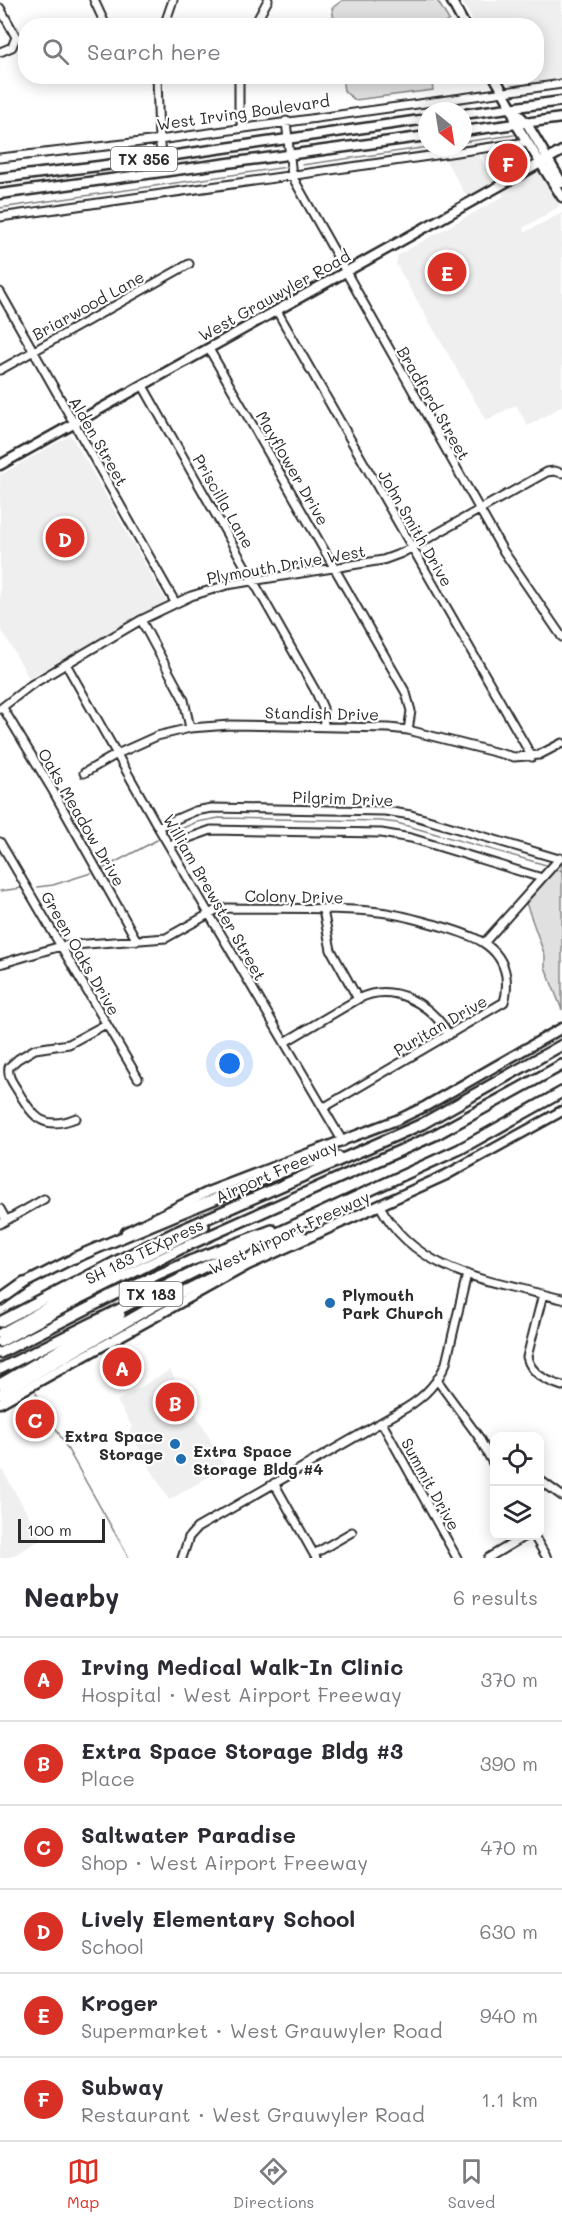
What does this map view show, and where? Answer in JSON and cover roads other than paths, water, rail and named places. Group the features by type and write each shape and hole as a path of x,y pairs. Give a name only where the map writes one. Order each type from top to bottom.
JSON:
{"highway":[{"name":"Airport Freeway","path":"0,1322 125,1257 247,1200 422,1124 562,1045"},
{"name":"SH 183 TEXpress","path":"0,1342 182,1248 435,1135 562,1065"},
{"name":"SH 183 TEXpress","path":"0,1347 168,1261 422,1147 562,1072"},
{"name":"TX 183","path":"0,1369 150,1294 460,1149 562,1092"},
{"path":"74,1258 268,1178 324,1158 346,1156"},
{"path":"0,1334 92,1283 225,1217 247,1200"},
{"path":"0,1353 116,1294 257,1235 303,1221"},
{"path":"0,1394 194,1285 297,1235 306,1238"},
{"path":"0,1298 24,1283"},
{"path":"0,1384 140,1304 150,1294"}],"main road":[{"path":"451,0 461,18"},
{"path":"498,84 512,108 516,124 527,142 562,183"},
{"path":"472,113 562,101"},
{"path":"512,108 526,122 562,197"},
{"path":"472,130 562,118"},
{"name":"West Irving Boulevard","path":"0,178 418,120"},
{"name":"TX 356","path":"0,194 418,137"},
{"name":"West Grauwyler Road","path":"0,465 562,152"},
{"path":"24,1283 209,1192 343,1142 426,1106 562,1028"},
{"name":"West Airport Freeway","path":"0,1403 248,1265 446,1175 562,1111"}],"street":[{"path":"94,0 102,18"},
{"path":"167,18 173,0"},
{"path":"258,18 268,0"},
{"path":"0,8 16,37 12,47 0,52"},
{"path":"158,84 159,140 162,156"},
{"path":"239,84 242,128"},
{"name":"West Irving Boulevard","path":"0,158 159,140 562,84"},
{"path":"286,121 292,176"},
{"path":"0,217 527,142"},
{"name":"Bradford Street","path":"292,176 479,509 514,568 562,637"},
{"name":"Briarwood Lane","path":"0,370 189,264"},
{"name":"Alden Street","path":"0,292 175,602"},
{"name":"John Smith Drive","path":"277,311 532,757"},
{"name":"Mayflower Drive","path":"209,348 406,693 411,711 408,730"},
{"name":"Priscilla Lane","path":"143,386 321,702 324,726"},
{"name":"Plymouth Drive West","path":"1,708 31,685 175,602 213,588 383,560 412,548 551,471 562,473"},
{"path":"141,620 184,700 190,728"},
{"name":"William Brewster Street","path":"66,664 158,827 343,1142"},
{"name":"Oaks Meadow Drive","path":"1,708 53,791 137,941"},
{"name":"Standish Drive","path":"84,773 117,754 156,736 190,728 230,725 408,730 509,757 532,757 543,754 562,743"},
{"name":"Pilgrim Drive","path":"158,827 188,813 212,808 384,811 411,815 561,858"},
{"name":"Pilgrim Drive","path":"169,845 211,830 381,833 411,838 542,878"},
{"name":"Green Oaks Drive","path":"0,842 138,1078"},
{"path":"484,943 561,858"},
{"name":"Colony Drive","path":"0,964 61,946 166,938 216,910 228,908 364,910 410,917 469,935 484,943"},
{"path":"323,910 331,950 357,999"},
{"name":"Puritan Drive","path":"323,1108 504,1002 508,989 504,967 499,956 484,943"},
{"path":"285,1042 357,999 379,992 409,999 431,1011 449,1035"},
{"path":"76,1118 56,1124 34,1116 10,1079 9,1067 35,1049 69,1044 106,1024"},
{"path":"0,1209 3,1222 44,1199"},
{"path":"380,1206 390,1222 411,1246 438,1264 467,1275 562,1299"},
{"path":"182,1558 189,1537 197,1528 418,1401 437,1380 446,1363 467,1275"},
{"path":"543,1294 527,1357 534,1372 551,1383 562,1386"},
{"path":"437,1380 490,1456"},
{"name":"Summit Drive","path":"382,1423 457,1558"},
{"path":"274,1483 315,1556 352,1532"},
{"path":"544,1483 562,1496"},
{"path":"488,1558 518,1540"},
{"path":"536,1540 547,1558"}],"waterway":[{"path":"472,141 514,135"},
{"path":"302,165 418,149"},
{"path":"0,208 287,167"},
{"path":"171,833 197,822 219,818 381,821 397,823 546,865"},
{"path":"104,868 159,839"},
{"path":"37,887 53,885 91,873"},
{"path":"0,891 22,888"},
{"path":"36,1393 129,1558"}],"place":[{"name":"Subway","path":"508,163"},
{"name":"Kroger","path":"447,272"},
{"name":"Lively Elementary School","path":"65,538"},
{"name":"Plymouth Park Church","path":"330,1303"},
{"name":"Irving Medical Walk-In Clinic","path":"122,1367"},
{"name":"Extra Space Storage Bldg #3","path":"175,1402"},
{"name":"Saltwater Paradise","path":"35,1419"},
{"name":"Extra Space Storage","path":"175,1444"},
{"name":"Extra Space Storage Bldg #4","path":"181,1459"}]}
